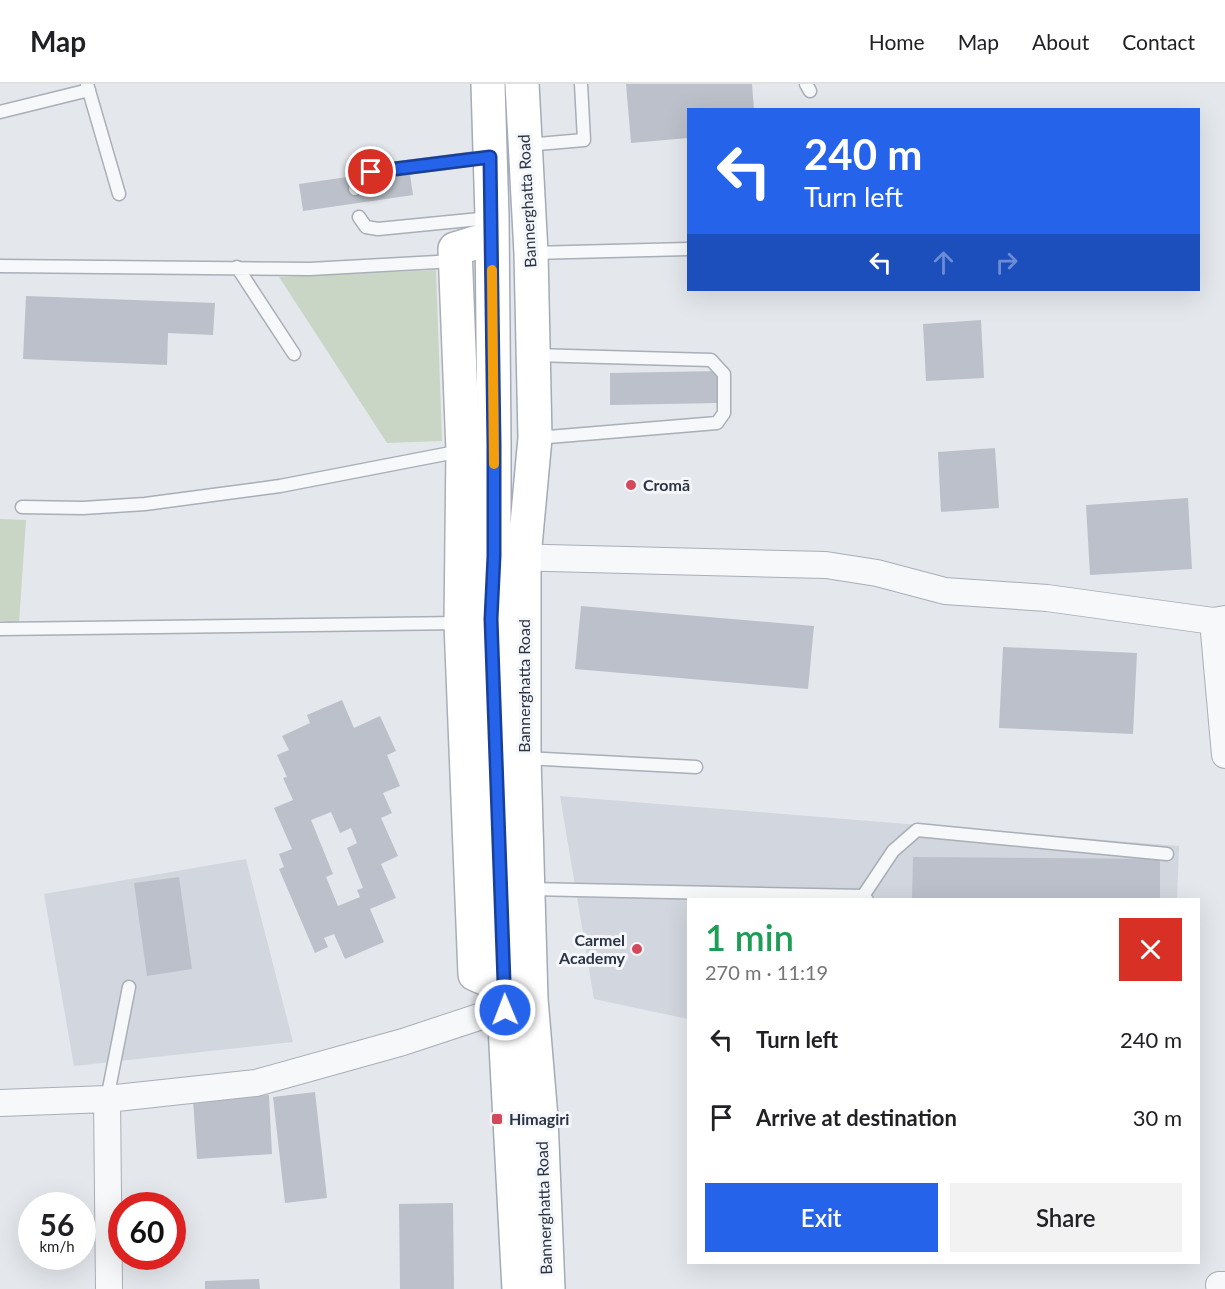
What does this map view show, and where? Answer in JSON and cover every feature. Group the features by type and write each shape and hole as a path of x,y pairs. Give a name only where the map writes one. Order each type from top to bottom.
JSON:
{"main road":[{"path":"488,84 492,228 479,448 476,621 514,999 519,1289"},
{"name":"Bannerghatta Road","path":"522,84 531,253 535,438 509,557 524,758 529,889 514,999 541,1118 548,1289"},
{"path":"476,621 509,557 479,448 455,249 492,228"}],"street":[{"path":"509,557 826,565 878,573 945,591 1047,598 1219,620 1225,748"},
{"path":"0,1103 107,1099 256,1083 403,1042 514,999"},
{"path":"107,1099 109,1289"}],"lane":[{"path":"524,145 584,140 581,84"},
{"path":"0,112 88,87 119,194"},
{"path":"355,189 360,178 371,172 490,157"},
{"path":"359,217 366,227 378,229 492,228"},
{"path":"531,253 687,249"},
{"path":"0,266 341,268 455,261"},
{"path":"237,267 294,354"},
{"path":"532,355 711,360 724,374 724,413 717,423 535,438"},
{"path":"22,507 83,508 145,504 280,486 479,448"},
{"path":"0,629 476,621"},
{"path":"524,758 696,766"},
{"path":"529,889 865,898 893,851 917,830 1167,854"},
{"path":"107,1099 129,987"}],"shaded area":[{"name":"Carmel Academy","path":"560,796 1179,846 1177,898 687,898 687,1019 594,999"},
{"path":"246,859 293,1042 74,1066 44,894"}],"green space":[{"path":"436,270 442,441 387,443 279,277"},
{"path":"0,519 26,520 19,623 0,621"}],"building":[{"path":"626,84 752,84 754,108 687,108 687,138 631,143"},
{"path":"409,168 413,195 303,211 299,184"},
{"path":"26,296 215,303 213,335 168,333 167,365 23,359"},
{"path":"981,320 984,378 926,381 923,324"},
{"path":"719,371 719,403 610,405 610,373"},
{"path":"995,448 999,508 941,512 938,452"},
{"path":"1188,498 1192,569 1090,575 1086,505"},
{"path":"581,606 814,626 808,689 575,669"},
{"path":"1003,647 1137,653 1133,734 999,728"},
{"path":"342,700 354,728 380,716 396,751 387,755 400,786 383,793 392,813 381,818 398,856 381,864 396,898 370,909 384,942 345,959 334,934 324,938 328,947 315,953 279,869 284,867 279,854 292,849 274,808 293,800 283,778 287,777 277,755 289,750 282,736 310,723 307,715","holes":["331,812 340,833 351,828 357,843 347,848 363,888 357,890 360,897 338,906 326,877 333,874 311,820"]},
{"path":"913,857 1160,859 1160,898 912,898"},
{"path":"179,877 192,969 147,976 134,883"},
{"path":"315,1092 327,1198 285,1203 273,1097"},
{"path":"269,1095 272,1154 197,1159 193,1099"},
{"path":"453,1203 454,1289 400,1289 399,1204"},
{"path":"259,1279 260,1289 205,1289 205,1281"}],"slow traffic":[{"path":"492,270 494,464"}],"place":[{"name":"Cromā","path":"631,485"},
{"name":"Carmel Academy","path":"637,949"},
{"name":"Himagiri","path":"497,1119"}],"route":[{"path":"371,172 490,157 494,445 492,702 505,1010"}]}
